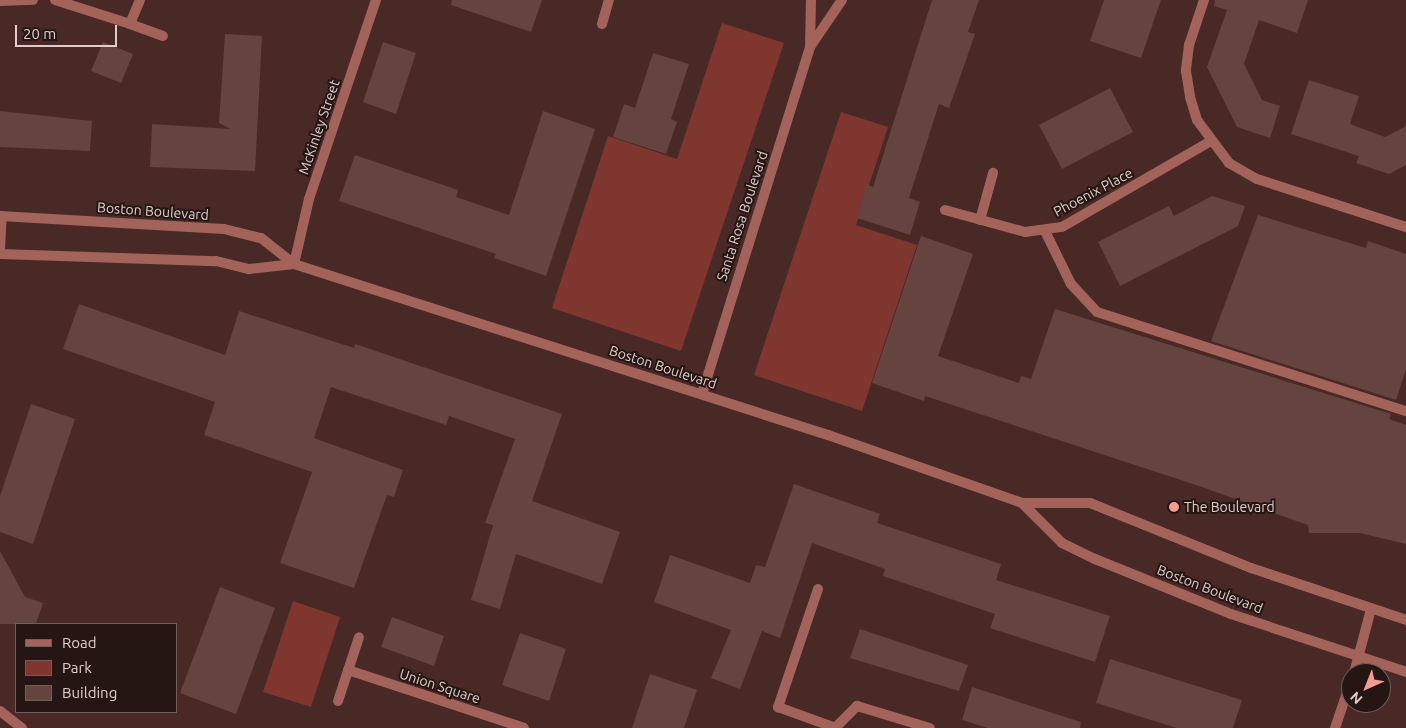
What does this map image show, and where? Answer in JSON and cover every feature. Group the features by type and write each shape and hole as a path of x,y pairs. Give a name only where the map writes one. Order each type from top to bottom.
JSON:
{"street":[{"path":"0,1 33,0"},
{"path":"54,0 163,36"},
{"path":"130,24 140,0"},
{"name":"McKinley Street","path":"294,264 309,200 376,0"},
{"path":"602,24 609,0"},
{"name":"Santa Rosa Boulevard","path":"702,394 810,47 811,0"},
{"name":"Santa Rosa Boulevard","path":"810,47 842,0"},
{"path":"1204,0 1186,71 1197,120 1211,142 1229,163 1257,179 1406,227"},
{"name":"Phoenix Place","path":"945,210 1025,232 1045,231 1082,216 1211,142"},
{"path":"980,220 993,173"},
{"path":"0,249 1,216"},
{"name":"Boston Boulevard","path":"1,216 224,229 261,238 294,264 702,394 1022,503 1090,503 1251,568 1406,620"},
{"path":"1045,231 1071,284 1097,312 1406,411"},
{"name":"Boston Boulevard","path":"0,254 216,261 249,269 294,264"},
{"name":"Boston Boulevard","path":"1022,503 1062,543 1095,559 1231,614 1406,672"},
{"path":"818,589 778,707 836,728 857,706 930,728"},
{"path":"1357,663 1371,609"},
{"path":"338,701 360,637"},
{"name":"Union Square","path":"348,670 524,728"},
{"path":"0,711 22,728"},
{"path":"1336,728 1341,712"}],"green space":[{"path":"722,23 784,43 681,351 552,308 608,136 677,159"},
{"path":"841,112 888,127 856,225 917,245 862,411 754,375"},
{"path":"293,601 340,617 311,707 263,692"}],"building":[{"path":"452,0 542,0 531,32 451,5"},
{"path":"932,0 979,0 968,32 975,34 958,83 949,108 939,104 909,198 920,202 910,235 857,218 867,185 873,187"},
{"path":"1104,0 1161,0 1141,58 1090,41"},
{"path":"1215,0 1308,0 1297,33 1259,20 1244,64 1262,100 1280,106 1270,138 1237,127 1207,67 1227,10 1214,6"},
{"path":"225,34 262,36 255,171 150,167 152,124 231,129 219,123"},
{"path":"103,42 133,54 121,83 91,71"},
{"path":"383,42 416,53 396,114 363,102"},
{"path":"653,53 689,64 671,119 677,122 666,154 613,137 624,104 635,108"},
{"path":"1309,80 1359,96 1350,124 1385,137 1406,126 1406,165 1389,174 1356,163 1359,156 1291,134"},
{"path":"1110,88 1133,132 1062,169 1039,125"},
{"path":"0,111 92,121 90,151 0,147"},
{"path":"543,111 595,129 546,276 494,258 496,254 339,201 355,155 458,190 456,197 509,215"},
{"path":"1212,196 1245,206 1238,226 1120,286 1098,242 1169,206 1174,216"},
{"path":"1258,215 1366,248 1368,241 1406,254 1406,369 1396,400 1211,341"},
{"path":"921,236 973,254 938,356 1019,383 1021,376 1031,379 1055,309 1391,414 1389,419 1406,425 1406,544 1360,533 1309,533 1308,525 1202,487 925,396 924,401 872,383"},
{"path":"79,304 225,355 239,311 354,348 355,344 562,414 532,501 620,532 602,584 516,554 500,609 471,600 493,525 485,523 515,439 449,416 446,425 331,387 314,438 403,470 394,497 387,495 354,588 280,563 312,472 204,435 215,402 63,349"},
{"path":"31,404 75,419 33,544 0,532 0,496"},
{"path":"794,484 880,514 877,523 1001,564 996,580 1110,616 1095,662 990,628 995,614 883,576 885,569 812,543 780,638 762,631 740,689 711,678 731,630 654,602 670,555 750,583 756,565 765,567"},
{"path":"0,551 25,597 43,603 36,623 0,624"},
{"path":"220,587 275,608 236,714 180,693"},
{"path":"392,617 444,636 434,666 381,647"},
{"path":"860,629 968,665 959,691 850,658"},
{"path":"520,633 566,649 549,701 502,685"},
{"path":"1110,659 1242,700 1233,728 1177,728 1096,703"},
{"path":"650,674 697,690 684,728 632,728"},
{"path":"972,687 1081,722 1080,728 988,728 962,720"}],"place":[{"name":"The Boulevard","path":"1174,507"}]}
